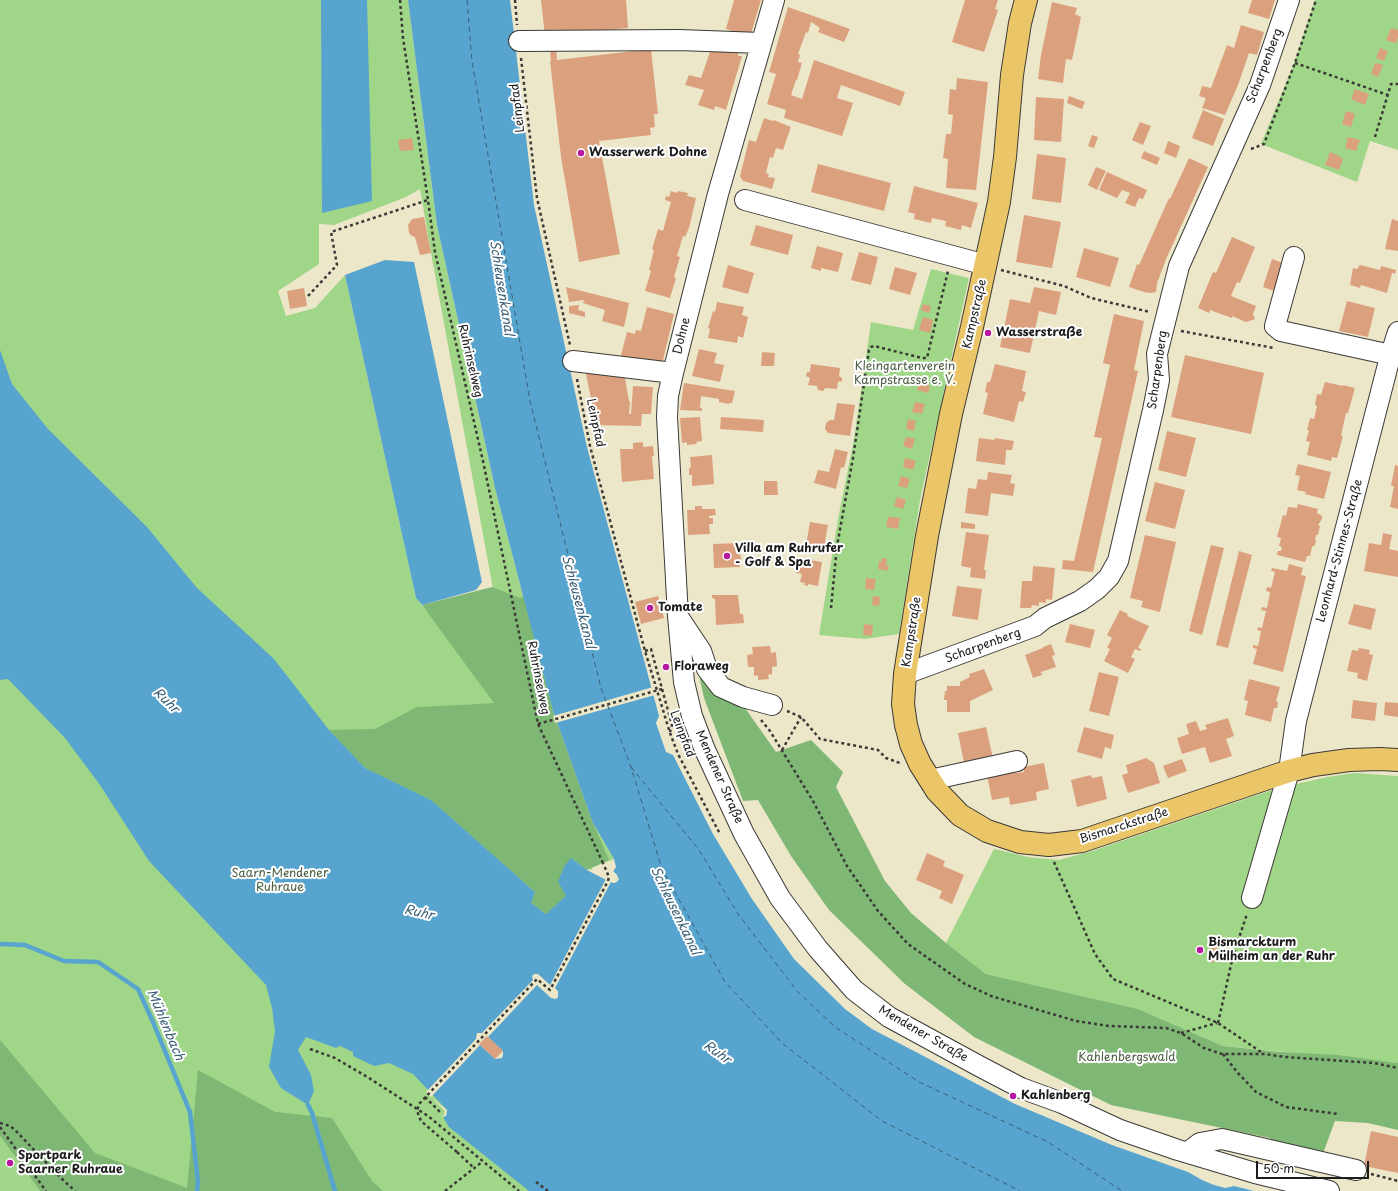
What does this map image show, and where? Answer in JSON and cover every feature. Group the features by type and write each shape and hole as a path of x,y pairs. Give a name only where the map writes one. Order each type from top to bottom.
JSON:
{"main road":[{"name":"Kampstraße","path":"905,674 927,536 951,414 986,265 999,202 1005,157 1012,76 1020,23 1026,0"},
{"name":"Bismarckstraße","path":"905,674 903,704 911,744 920,764 937,791 960,815 987,831 1020,842 1049,845 1082,841 1289,771 1313,765 1349,760 1398,760"}],"street":[{"name":"Dohne","path":"684,682 678,616 667,417 668,396 718,194 774,0"},
{"name":"Scharpenberg","path":"905,674 1035,626 1045,618 1080,601 1110,577 1118,561 1159,380 1158,354 1179,266 1260,85 1289,0"},
{"path":"519,41 679,40 761,43"},
{"path":"745,200 986,265"},
{"path":"1294,257 1275,326 1281,331 1391,355"},
{"name":"Leonhard-Stinnes-Straße","path":"1252,898 1289,771 1296,721 1398,332"},
{"path":"573,361 673,373"},
{"path":"678,616 701,651 707,668 721,687 743,697 772,705"},
{"name":"Mendener Straße","path":"684,682 692,716 705,750 744,834 780,898 818,949 854,990 889,1016 979,1066 1021,1088 1062,1103 1120,1130 1255,1173 1329,1191"},
{"path":"930,780 1017,761"},
{"path":"1188,1152 1200,1143 1222,1139 1356,1170"}],"path":[{"name":"Ruhrinselweg","path":"400,0 403,38 435,252 483,461 538,724 609,877 550,990 538,979 425,1097"},
{"name":"Leinpfad","path":"515,0 537,198 590,446 645,651 670,733 678,754 720,834"},
{"path":"1264,144 1295,63 1316,0"},
{"path":"1295,63 1388,95"},
{"path":"1375,137 1391,84 1398,84"},
{"path":"308,296 337,265 331,232 428,200"},
{"path":"831,608 837,546 853,458 869,350 874,346 927,358 951,255"},
{"path":"1015,273 1071,288 1091,298 1134,308"},
{"path":"645,651 651,649 672,725 670,733"},
{"path":"538,724 662,689"},
{"path":"743,697 770,731 782,750 813,801 847,866 878,911 908,944 965,984 991,996 1076,1020 1109,1026 1166,1028 1180,1033 1204,1048 1222,1054 1265,1054 1285,1057 1374,1063 1398,1068"},
{"path":"772,705 801,717 820,738 878,750 886,758 904,764"},
{"path":"782,750 801,717"},
{"path":"1049,845 1055,865 1095,954 1113,979 1218,1022 1265,1054"},
{"path":"1218,1022 1233,956 1252,898"},
{"path":"1180,1033 1218,1022"},
{"path":"310,1049 335,1058 428,1116 519,1191"},
{"path":"1222,1054 1256,1092 1286,1107 1338,1114"},
{"path":"441,1113 425,1097 419,1104 417,1111 421,1121 474,1168"},
{"path":"0,1123 10,1126 15,1130 75,1191"},
{"path":"0,1127 46,1191"},
{"path":"444,1191 482,1162"},
{"path":"1356,1170 1398,1181"},
{"path":"536,1182 547,1191"}],"green space":[{"name":"Saarn-Mendener Ruhraue","path":"0,0 408,0 437,225 495,488 553,711 593,823 614,859 593,867 548,966 856,1191 69,1191 0,1099","holes":["420,189 496,605 427,612 416,598 345,275 315,308 286,316 278,291 319,264 319,224 334,225 406,197"]},
{"path":"1315,0 1398,0 1398,150 1370,141 1357,182 1261,144 1294,63"},
{"name":"Kleingartenverein Kampstrasse e. V.","path":"931,269 969,278 920,500 899,634 865,639 819,635 838,519 854,439 871,322 913,330"},
{"path":"492,587 520,598 524,596 553,711 593,823 609,860 587,870 571,858 566,896 547,914 530,903 535,892 431,800 365,768 329,730 375,729 417,707 494,703 422,605"},
{"name":"Kahlenbergswald","path":"695,657 743,705 776,752 811,740 843,772 836,787 885,881 911,913 986,974 1138,1009 1223,1046 1280,1052 1337,1055 1398,1063 1398,1130 1368,1123 1335,1121 1322,1156 1275,1147 1270,1138 1111,1105 974,1037 905,984 829,910 791,856 758,800 743,801 704,698"},
{"path":"1354,773 1398,776 1398,1063 1223,1046 1138,1009 986,974 946,943 994,849 1028,857 1059,860 1092,851 1278,788"},
{"path":"0,1040 95,1153 187,1188 198,1070 275,1112 332,1118 372,1181 383,1191 40,1191 0,1136"},
{"name":"Sportpark Saarner Ruhraue","path":"0,1136 40,1191 0,1191"}],"water":[{"path":"321,0 367,0 372,201 322,213"},
{"path":"408,0 510,0 534,205 587,447 659,716 656,723 666,752 673,755 713,834 752,899 794,959 845,1009 872,1029 1015,1104 1112,1145 1188,1172 1214,1185 1225,1188 1234,1186 1254,1191 529,1191 449,1127 443,1117 446,1116 447,1110 413,1074 389,1063 374,1066 353,1056 353,1052 340,1046 336,1048 306,1037 298,1050 311,1075 314,1091 308,1105 281,1088 269,1067 275,1031 272,1008 266,985 149,861 100,785 65,738 8,679 0,680 0,350 12,384 48,429 147,527 197,588 274,659 329,730 365,768 431,800 535,892 531,903 546,914 566,896 558,881 565,865 571,858 587,870 608,881 614,883 617,882 617,875 613,872 616,867 614,859 593,823 553,711 495,488 437,225"},
{"path":"385,260 414,262 482,582 476,590 422,605 416,598 345,275"}],"pier":[{"path":"653,687 655,695 555,723 553,716"},
{"path":"590,869 614,881 616,878 611,873 612,870 617,875 619,880 614,883 611,882 555,988 558,991 558,997 556,999 551,998 537,985 488,1037 503,1051 502,1058 495,1059 480,1045 431,1097 426,1092 476,1039 477,1033 482,1033 533,980 532,976 534,974 538,974 550,985 606,879 587,870"},
{"path":"431,1097 447,1110 446,1116 441,1117 444,1115 445,1111"}],"building":[{"name":"Wasserwerk Dohne","path":"541,0 626,0 628,28 555,35 557,60 651,49 658,114 654,114 655,127 650,128 651,135 599,141 620,254 579,262 561,157 550,61 549,35 545,36"},
{"path":"734,0 761,0 750,37 726,29"},
{"path":"965,0 998,0 995,9 998,10 984,52 952,42"},
{"path":"1252,0 1275,0 1269,19 1248,13"},
{"path":"1052,2 1077,8 1075,14 1081,17 1072,60 1066,59 1063,83 1038,79 1041,55"},
{"path":"788,7 850,29 844,42 818,32 820,28 811,22 808,33 806,32 798,54 800,55 798,62 802,63 791,95 802,99 814,60 905,92 900,106 841,85 837,98 853,103 842,136 784,118 786,110 767,104 776,74 769,72"},
{"path":"1241,25 1264,32 1257,55 1249,53 1238,85 1225,115 1202,108 1206,98 1199,96 1202,86 1211,88 1227,45 1234,48"},
{"path":"1391,28 1398,30 1396,43 1386,40"},
{"path":"1380,48 1388,51 1384,61 1376,58"},
{"path":"711,49 739,51 738,56 742,56 726,110 715,106 714,110 698,105 704,90 685,85 689,75 701,78"},
{"path":"1375,63 1383,65 1378,77 1371,74"},
{"path":"957,78 988,82 976,190 946,188 948,159 943,158 946,134 951,134 953,115 948,114 950,89 956,90"},
{"path":"1355,89 1369,94 1365,105 1351,99"},
{"path":"1069,96 1085,102 1082,109 1067,103"},
{"path":"1036,97 1064,99 1061,142 1034,140"},
{"path":"1203,110 1224,119 1213,146 1192,138"},
{"path":"1346,111 1355,114 1351,127 1342,124"},
{"path":"764,118 774,120 791,127 783,150 776,148 773,158 770,157 766,173 769,174 768,177 775,178 772,189 743,181 740,176 749,140 756,142"},
{"path":"1140,122 1151,126 1143,145 1132,140"},
{"path":"1092,135 1098,137 1094,148 1088,146"},
{"path":"1348,137 1360,140 1356,151 1345,148"},
{"path":"412,138 414,150 400,151 398,140"},
{"path":"1168,141 1180,146 1176,158 1164,153"},
{"path":"1144,151 1160,158 1157,165 1141,158"},
{"path":"1330,152 1343,159 1339,170 1325,165"},
{"path":"1037,154 1066,158 1061,203 1032,199"},
{"path":"1189,158 1208,167 1167,257 1157,283 1156,292 1144,292 1129,287 1137,264 1139,265"},
{"path":"818,164 891,183 884,211 811,192"},
{"path":"1096,167 1106,171 1097,190 1088,185"},
{"path":"1107,172 1147,190 1143,199 1139,198 1135,207 1125,203 1130,193 1122,190 1117,198 1099,190"},
{"path":"914,186 978,203 971,228 962,225 961,230 945,226 946,221 932,218 931,223 914,219 915,214 908,212"},
{"path":"671,191 677,193 678,191 688,193 687,196 696,198 689,228 685,237 683,236 677,256 680,257 670,298 645,291 651,271 649,270 654,250 652,249 658,229 663,231 671,202 665,200 666,196 669,197"},
{"path":"1024,215 1061,222 1052,268 1016,262"},
{"path":"424,217 431,253 420,255 415,237 409,233 408,225 412,219"},
{"path":"1392,219 1398,221 1398,251 1385,249"},
{"path":"756,225 793,235 788,255 750,245"},
{"path":"1232,237 1255,247 1240,283 1237,282 1231,296 1256,306 1253,314 1255,319 1246,322 1232,316 1232,318 1210,310 1209,313 1198,308 1213,272 1216,273"},
{"path":"817,246 843,253 838,272 821,268 821,271 811,268"},
{"path":"1084,248 1119,258 1110,287 1076,277"},
{"path":"859,252 878,257 871,285 851,280"},
{"path":"1272,259 1283,263 1274,291 1263,287"},
{"path":"728,265 754,273 748,294 722,287"},
{"path":"1360,265 1380,270 1381,266 1396,270 1395,274 1392,273 1387,293 1361,285 1360,288 1350,285 1353,268 1357,269"},
{"path":"895,267 917,273 910,295 889,289"},
{"path":"566,287 629,303 624,327 602,321 605,310 583,303 584,300 569,302"},
{"path":"1034,287 1061,292 1056,315 1039,311 1030,353 1000,347 1010,299 1030,303"},
{"path":"304,288 307,306 290,309 287,291"},
{"path":"1347,301 1375,308 1368,337 1339,331"},
{"path":"717,302 744,307 742,315 748,317 743,338 738,336 737,343 708,338 710,329 708,328 713,311 715,312"},
{"path":"923,304 931,306 929,313 921,310"},
{"path":"579,305 578,310 585,312 585,317 569,313 569,306"},
{"path":"647,307 674,314 663,360 664,364 620,359 627,332 635,334 636,330 641,331"},
{"path":"1114,314 1144,321 1134,370 1138,371 1093,572 1062,569 1063,560 1074,561 1102,438 1094,437 1110,365 1103,363"},
{"path":"923,317 933,320 930,333 919,330"},
{"path":"699,349 717,353 714,363 724,365 720,382 692,376"},
{"path":"762,352 775,353 774,366 761,366"},
{"path":"1185,355 1264,373 1251,434 1171,417"},
{"path":"811,364 840,368 839,376 842,378 842,381 838,382 837,389 825,388 823,391 818,390 817,386 808,385 810,378 806,376 807,372 810,372"},
{"path":"995,364 1026,371 1022,391 1026,392 1023,402 1019,401 1014,422 983,414 988,393 985,392 987,382 990,382"},
{"path":"605,370 624,372 630,401 629,414 631,414 633,386 653,387 651,414 642,414 641,426 594,425 593,408 586,374"},
{"path":"1325,382 1355,388 1348,413 1346,413 1341,436 1343,436 1337,458 1332,457 1331,461 1307,455 1310,442 1306,441 1309,430 1307,430 1310,418 1314,419 1317,406 1315,405 1317,394 1321,395"},
{"path":"684,383 735,391 732,403 729,404 719,402 719,399 701,396 700,408 702,408 702,411 680,410"},
{"path":"919,383 930,386 928,393 917,390"},
{"path":"915,402 925,404 922,414 912,412"},
{"path":"837,403 855,405 850,436 828,433 825,429 826,423 830,420 834,420"},
{"path":"700,417 702,441 696,442 697,444 687,445 687,442 682,443 680,418"},
{"path":"721,417 764,420 763,432 720,429"},
{"path":"908,419 916,421 914,431 906,429"},
{"path":"1167,431 1196,438 1186,477 1158,470"},
{"path":"906,437 915,439 912,449 903,446"},
{"path":"979,438 994,440 995,438 1014,441 1012,450 1006,450 1005,465 976,461"},
{"path":"643,442 643,447 653,446 654,456 652,456 654,479 622,482 620,449 633,449 633,443"},
{"path":"835,449 848,452 844,468 841,467 836,489 814,483 818,470 829,472"},
{"path":"712,455 714,484 692,486 692,475 689,475 689,468 691,467 690,457"},
{"path":"905,458 916,461 913,470 903,467"},
{"path":"1298,464 1331,472 1324,499 1305,494 1306,492 1297,490 1300,476 1295,475"},
{"path":"1395,465 1398,466 1398,509 1390,507 1394,486 1391,486"},
{"path":"988,472 1012,475 1010,483 1015,484 1013,496 991,493 988,516 965,513 968,488 976,489 978,479 987,480"},
{"path":"901,476 910,479 907,488 898,486"},
{"path":"764,481 777,481 778,495 764,495"},
{"path":"1155,482 1185,490 1175,529 1145,521"},
{"path":"897,497 906,500 903,509 894,506"},
{"path":"1298,504 1318,509 1317,513 1322,516 1322,519 1318,525 1320,526 1318,535 1316,535 1315,545 1312,547 1310,556 1307,556 1305,562 1277,555 1278,551 1281,551 1282,547 1279,546 1281,538 1277,537 1283,515 1286,516 1288,507 1297,508"},
{"path":"695,506 702,506 702,509 715,509 716,515 709,516 709,518 713,518 713,524 709,524 710,534 688,535 687,510 695,510"},
{"path":"888,517 900,518 898,529 886,527"},
{"path":"810,522 828,525 824,548 806,545"},
{"path":"961,522 975,524 975,529 961,528"},
{"path":"966,532 989,535 984,570 986,570 985,579 970,577 971,568 961,566"},
{"path":"1383,533 1392,535 1389,549 1398,551 1398,577 1364,571 1369,543 1381,545"},
{"path":"1145,535 1176,542 1160,612 1141,607 1143,601 1130,598"},
{"name":"Villa am Ruhrufer - Golf & Spa","path":"739,543 741,560 739,560 740,567 714,568 713,544"},
{"path":"1211,545 1224,548 1202,635 1189,631"},
{"path":"1239,551 1252,555 1228,648 1216,645"},
{"path":"882,558 887,559 886,565 889,566 888,571 878,569 879,561 881,562"},
{"path":"804,559 822,562 818,586 808,584 808,586 804,585 805,583 800,582 802,574 796,573 797,566 803,567"},
{"path":"1289,564 1303,568 1301,575 1306,576 1283,672 1253,664 1257,649 1253,648 1253,645 1258,646 1261,631 1257,630 1258,627 1262,628 1266,611 1261,610 1262,607 1267,608 1270,592 1266,591 1267,587 1271,588 1275,572 1271,571 1272,568 1287,571"},
{"path":"1033,566 1055,568 1052,600 1046,599 1046,603 1039,602 1039,606 1032,605 1031,608 1020,608 1022,581 1032,581"},
{"path":"866,578 876,579 874,590 865,589"},
{"path":"957,586 982,589 978,620 952,616"},
{"path":"712,595 738,595 740,614 743,614 744,623 716,625 715,599 712,598"},
{"path":"658,596 664,618 641,624 635,602"},
{"path":"873,596 880,597 879,606 872,605"},
{"path":"1354,604 1376,609 1371,630 1348,624"},
{"path":"1120,610 1128,614 1127,616 1149,626 1138,648 1141,649 1140,651 1135,649 1131,657 1135,659 1128,673 1104,661 1110,649 1107,648 1112,638 1107,635"},
{"path":"864,624 873,625 872,636 863,635"},
{"path":"1070,624 1095,630 1090,648 1065,642"},
{"path":"1051,644 1055,655 1052,656 1056,667 1041,672 1042,675 1033,678 1025,655"},
{"path":"770,646 771,653 776,652 777,666 772,667 772,674 768,675 769,679 758,680 758,675 754,676 754,667 748,667 747,655 753,654 752,647"},
{"path":"1359,648 1370,650 1369,654 1373,655 1367,681 1357,678 1358,673 1347,671 1352,650 1358,651"},
{"path":"984,669 993,690 970,701 970,712 947,712 947,700 944,700 947,686 960,686 960,682 970,677 969,674"},
{"path":"1099,672 1119,677 1109,716 1089,711"},
{"path":"1249,679 1280,687 1276,701 1278,702 1277,708 1274,708 1271,722 1245,715 1248,701 1244,700"},
{"path":"1353,700 1377,703 1375,721 1351,718"},
{"path":"1385,702 1398,703 1398,717 1384,715"},
{"path":"1228,718 1234,736 1226,739 1232,756 1210,763 1205,747 1182,754 1177,738 1189,734 1186,724 1196,721 1200,731 1207,729 1205,725"},
{"path":"986,727 993,758 964,763 958,733"},
{"path":"1084,727 1114,735 1111,749 1105,747 1102,759 1077,752"},
{"path":"1146,758 1154,763 1160,783 1128,793 1122,775 1128,773 1126,765"},
{"path":"1182,759 1187,771 1168,778 1163,766"},
{"path":"1044,763 1049,789 1036,792 1037,800 1010,805 1009,797 992,800 987,775 1014,770 1015,773 1024,772 1023,767"},
{"path":"1091,775 1092,778 1102,776 1107,799 1077,807 1071,780"},
{"path":"927,853 945,861 943,866 964,875 952,904 939,898 942,891 916,880"},
{"path":"1213,943 1219,945 1213,963 1208,961"},
{"path":"487,1036 503,1051 495,1059 479,1044"},
{"path":"1371,1131 1398,1137 1398,1173 1364,1166"}],"waterway":[{"name":"Mühlenbach","path":"0,944 25,945 64,961 98,962 138,989 190,1112 198,1182 197,1191"},
{"path":"308,1105 312,1113 335,1191"}],"ferry route":[{"path":"467,0 472,61 530,401 601,688 631,767 662,869 725,982 782,1043 882,1121 1020,1191"},
{"path":"631,767 699,850 738,914 797,991 835,1027 919,1082 1048,1142 1122,1191"}],"place":[{"name":"Wasserwerk Dohne","path":"581,153"},
{"name":"Wasserstraße","path":"988,333"},
{"name":"Villa am Ruhrufer - Golf & Spa","path":"727,556"},
{"name":"Tomate","path":"650,608"},
{"name":"Floraweg","path":"666,667"},
{"name":"Bismarckturm Mülheim an der Ruhr","path":"1200,950"},
{"name":"Kahlenberg","path":"1013,1096"},
{"name":"Sportpark Saarner Ruhraue","path":"10,1163"}],"water label":[{"name":"Schleusenkanal","path":"501,288"},
{"name":"Schleusenkanal","path":"578,602"},
{"name":"Ruhr","path":"166,701"},
{"name":"Schleusenkanal","path":"675,911"},
{"name":"Ruhr","path":"419,913"},
{"name":"Ruhr","path":"717,1053"}]}
